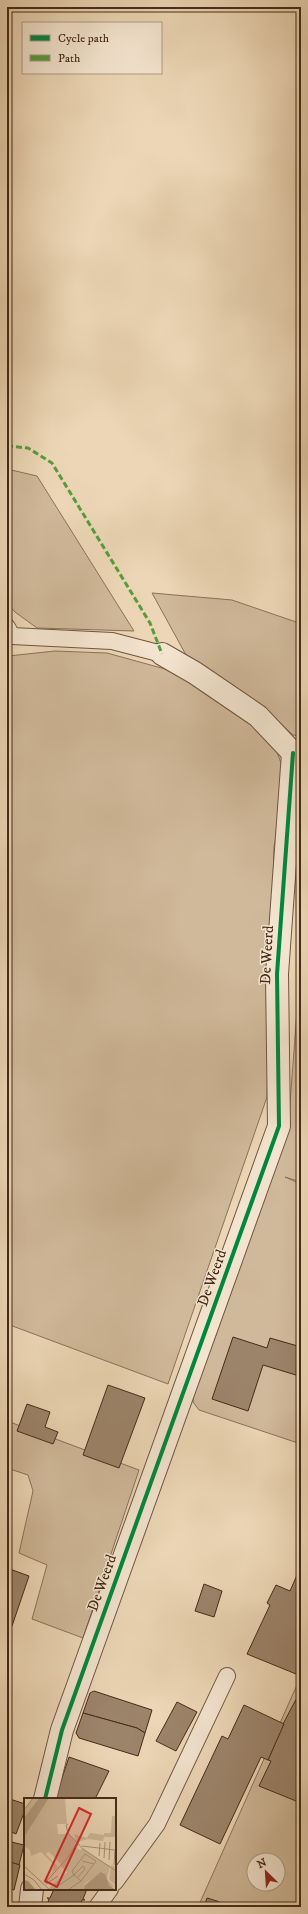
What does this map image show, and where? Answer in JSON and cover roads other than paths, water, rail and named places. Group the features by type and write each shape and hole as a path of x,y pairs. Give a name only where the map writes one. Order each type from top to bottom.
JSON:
{"street":[{"path":"162,654 195,673 258,716 297,753"},
{"name":"De Weerd","path":"45,1798 62,1730 279,1126 277,974 297,753"},
{"path":"30,1907 32,1890"}],"lane":[{"path":"7,627 12,636 112,641 162,654"},
{"path":"116,1881 157,1824 228,1676"},
{"path":"98,1907 109,1890"}]}
